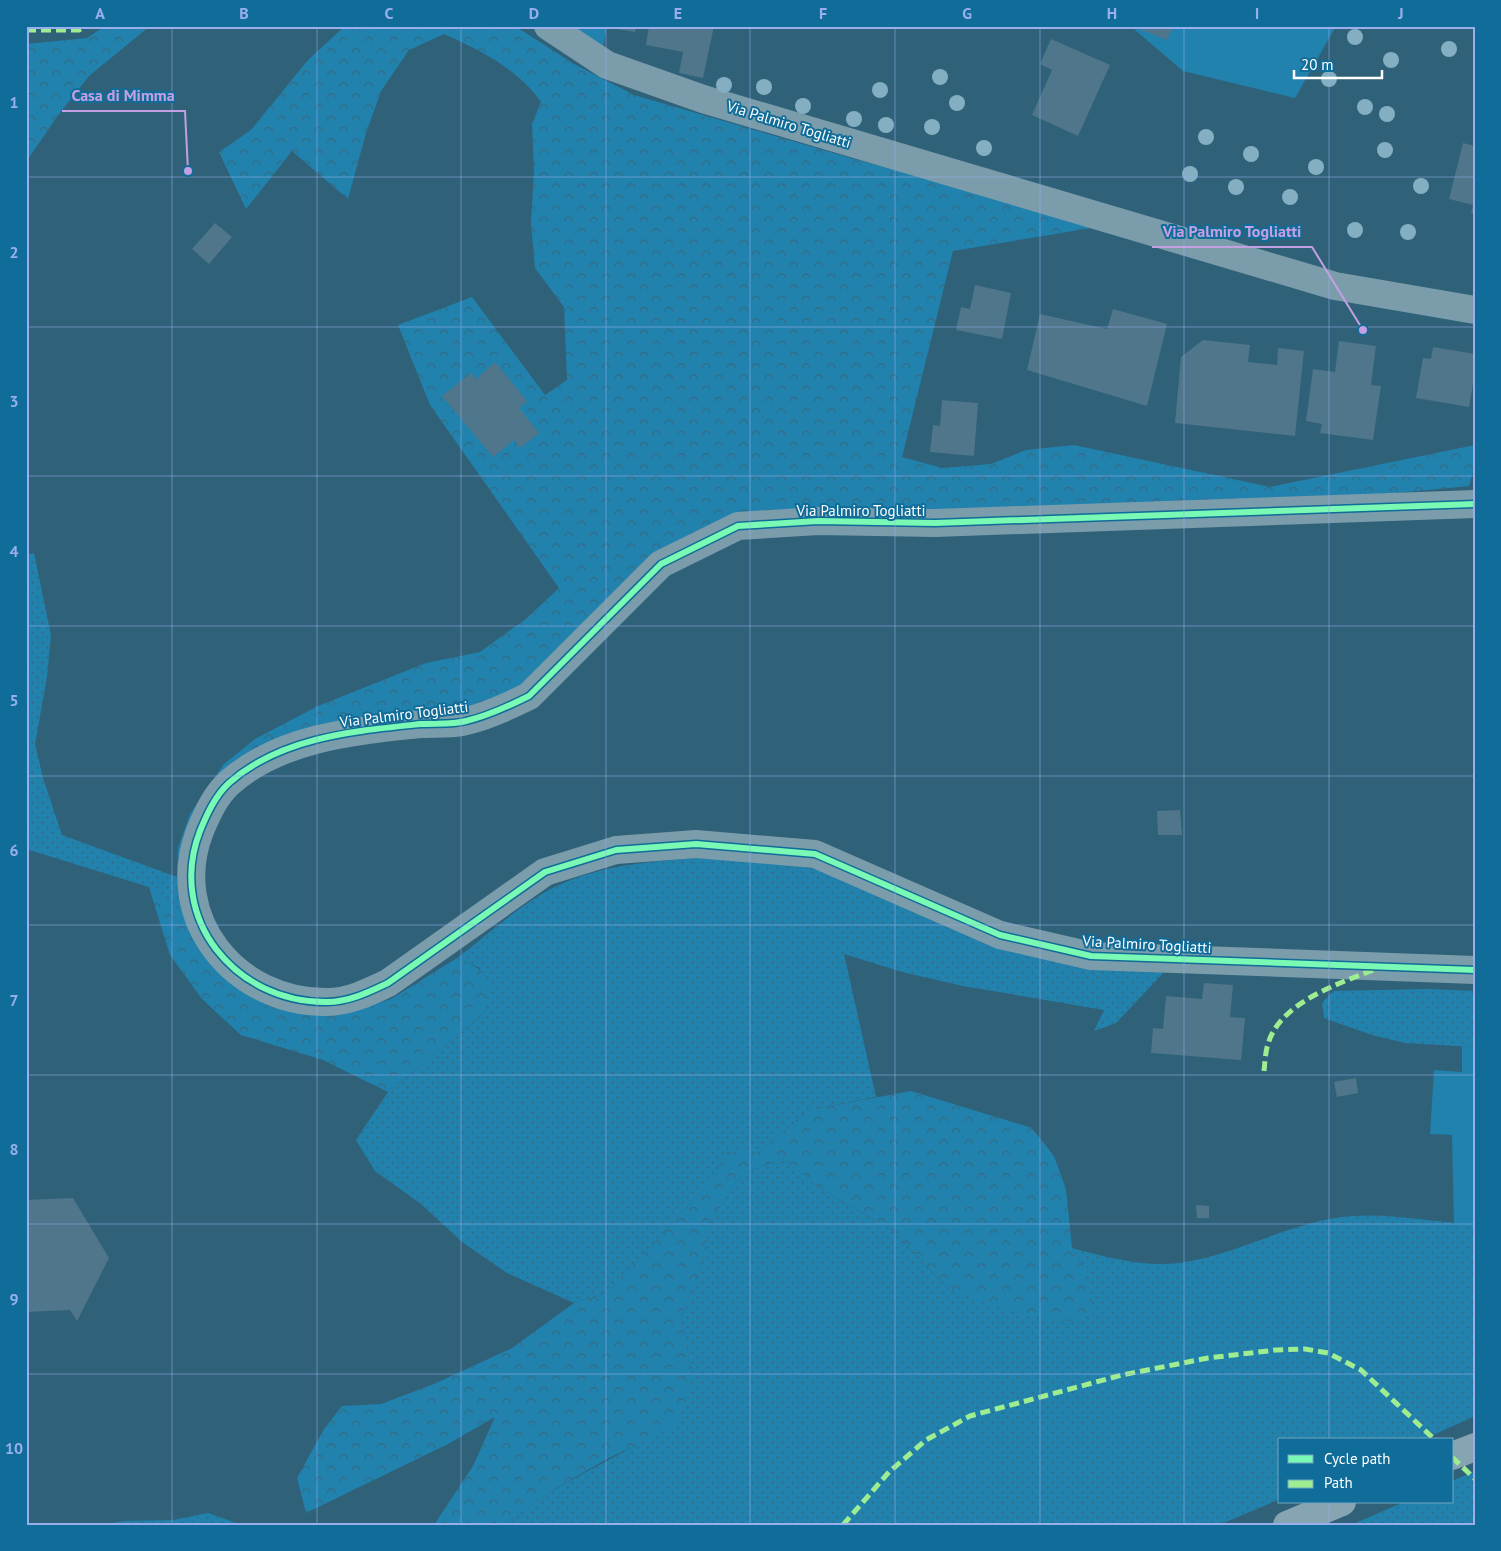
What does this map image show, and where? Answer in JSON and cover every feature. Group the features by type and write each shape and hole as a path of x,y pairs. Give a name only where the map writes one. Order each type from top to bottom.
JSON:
{"highway":[{"path":"1454,1455 1475,1447"},
{"path":"1287,1525 1337,1504"}],"street":[{"name":"Via Palmiro Togliatti","path":"548,26 607,65 703,99 1336,286 1475,310"},
{"name":"Via Palmiro Togliatti","path":"1475,504 935,524 818,520 738,526 661,564 529,696 504,709 464,722 340,734 277,752 250,766 227,785 208,809 193,848 192,889 199,921 214,948 236,972 265,990 298,1001 329,1002 360,996 388,983 545,872 616,850 696,844 815,854 1000,935 1091,956 1475,970"}],"green space":[{"path":"105,26 150,26 89,76 56,118 26,162 26,44 87,38"},
{"path":"345,26 515,26 574,64 634,95 854,159 1103,226 953,251 902,457 942,468 991,464 1026,450 1074,445 1270,487 1475,445 1475,465 1469,486 1291,503 738,517 526,690 463,713 302,737 199,820 177,877 178,848 190,814 224,764 255,739 318,706 426,663 480,652 527,618 559,588 430,405 398,325 472,297 545,395 567,380 564,307 535,268 531,223 534,171 532,124 541,102 532,90 510,70 484,54 444,34 409,50 381,91 366,133 348,199 292,151 246,209 219,152 251,130 308,60"},
{"path":"569,26 607,26 603,48"},
{"path":"1136,26 1336,26 1295,98 1183,71 1135,30"},
{"path":"34,553 51,635 47,677 35,744 43,778 62,835 177,877 187,914 149,887 26,849 26,555"},
{"path":"707,857 784,863 815,869 1169,967 1116,1023 1094,1031 1104,1010 963,986 902,972 844,954 876,1097 809,1110 759,1152 726,1152 713,1179 608,1293 574,1303 507,1273 462,1242 421,1204 375,1171 356,1140 388,1092 485,1012 480,968 457,958 511,915 540,895 571,880 621,866"},
{"path":"149,887 187,914 207,953 246,994 291,1012 339,1015 391,999 457,958 477,968 486,977 485,1012 388,1092 323,1060 241,1035 202,999 170,955"},
{"path":"1429,989 1475,991 1475,1047 1405,1043 1372,1035 1324,1018 1322,1003 1333,991"},
{"path":"1462,1046 1475,1047 1475,1224 1454,1224 1452,1135 1430,1134 1434,1070 1462,1072"},
{"path":"911,1091 1032,1128 1054,1156 1066,1189 1072,1248 1084,1267 1094,1312 1071,1321 1029,1315 950,1290 890,1228 820,1189 783,1158 742,1174 711,1221 701,1264 681,1318 692,1373 687,1399 676,1426 607,1459 551,1491 505,1525 434,1525 473,1466 495,1417 448,1444 306,1513 297,1478 324,1429 342,1406 381,1404 434,1384 512,1348 574,1303 608,1293 713,1179 726,1152 759,1152 809,1110"},
{"path":"783,1158 820,1189 890,1228 950,1290 1084,1267 1072,1248 1105,1257 1162,1264 1210,1257 1304,1225 1329,1219 1368,1215 1475,1224 1475,1416 1426,1438 1278,1438 1278,1500 1219,1525 505,1525 551,1491 638,1444 692,1373 681,1318 701,1264 711,1221 742,1174"},
{"path":"1475,1471 1475,1525 1351,1525 1399,1504 1454,1504 1454,1480"},
{"path":"208,1513 242,1525 101,1525 123,1521 173,1520"}],"building":[{"path":"618,26 636,26 635,32 617,29"},
{"path":"649,26 714,26 703,78 679,73 683,52 646,45"},
{"path":"1143,26 1173,26 1167,40 1142,30"},
{"path":"1051,39 1110,65 1078,136 1032,115 1052,70 1040,64"},
{"path":"1463,143 1475,146 1475,214 1471,213 1473,205 1449,199"},
{"path":"215,223 232,237 209,264 192,249"},
{"path":"975,285 1011,293 1002,339 956,330 961,307 970,309"},
{"path":"1113,309 1167,324 1147,406 1027,370 1040,314 1107,329"},
{"path":"1203,340 1250,345 1248,362 1277,365 1278,348 1304,351 1295,436 1175,423 1181,357"},
{"path":"1339,341 1376,346 1371,385 1381,386 1373,440 1320,433 1322,424 1306,421 1313,369 1335,372"},
{"path":"1433,347 1475,354 1475,372 1469,407 1416,398 1423,358 1431,359"},
{"path":"495,362 527,401 519,408 539,433 520,448 514,440 493,457 442,396 471,373 476,379"},
{"path":"942,400 978,403 974,456 930,452 933,425 940,426"},
{"path":"1180,810 1182,835 1158,835 1157,811"},
{"path":"1204,983 1233,985 1230,1017 1245,1018 1241,1060 1151,1053 1153,1028 1163,1029 1166,996 1202,999"},
{"path":"1356,1078 1358,1093 1337,1097 1334,1082"},
{"path":"73,1198 109,1258 77,1321 70,1310 26,1312 26,1200"},
{"path":"1196,1205 1209,1206 1209,1218 1197,1218"}],"marked path":[{"path":"26,30 79,30 87,26"},
{"path":"1264,1071 1268,1044 1275,1029 1285,1017 1313,996 1376,969"},
{"path":"843,1525 889,1472 926,1440 970,1416 1122,1375 1208,1358 1276,1350 1305,1349 1328,1353 1361,1370 1433,1438"},
{"path":"1454,1459 1475,1479"}],"cycle path":[{"path":"1475,504 935,523 818,521 738,526 661,564 529,696 521,700 490,714 461,722 421,724 370,730 320,739 272,755 249,768 229,783 212,806 200,831 192,864 193,895 201,924 217,950 238,972 264,988 294,999 327,1002 351,998 388,983 545,872 616,850 696,844 815,854 1000,935 1091,956 1475,970"}],"place":[{"name":"Casa di Mimma","path":"188,171"},
{"name":"Via Palmiro Togliatti","path":"1363,330"}]}
